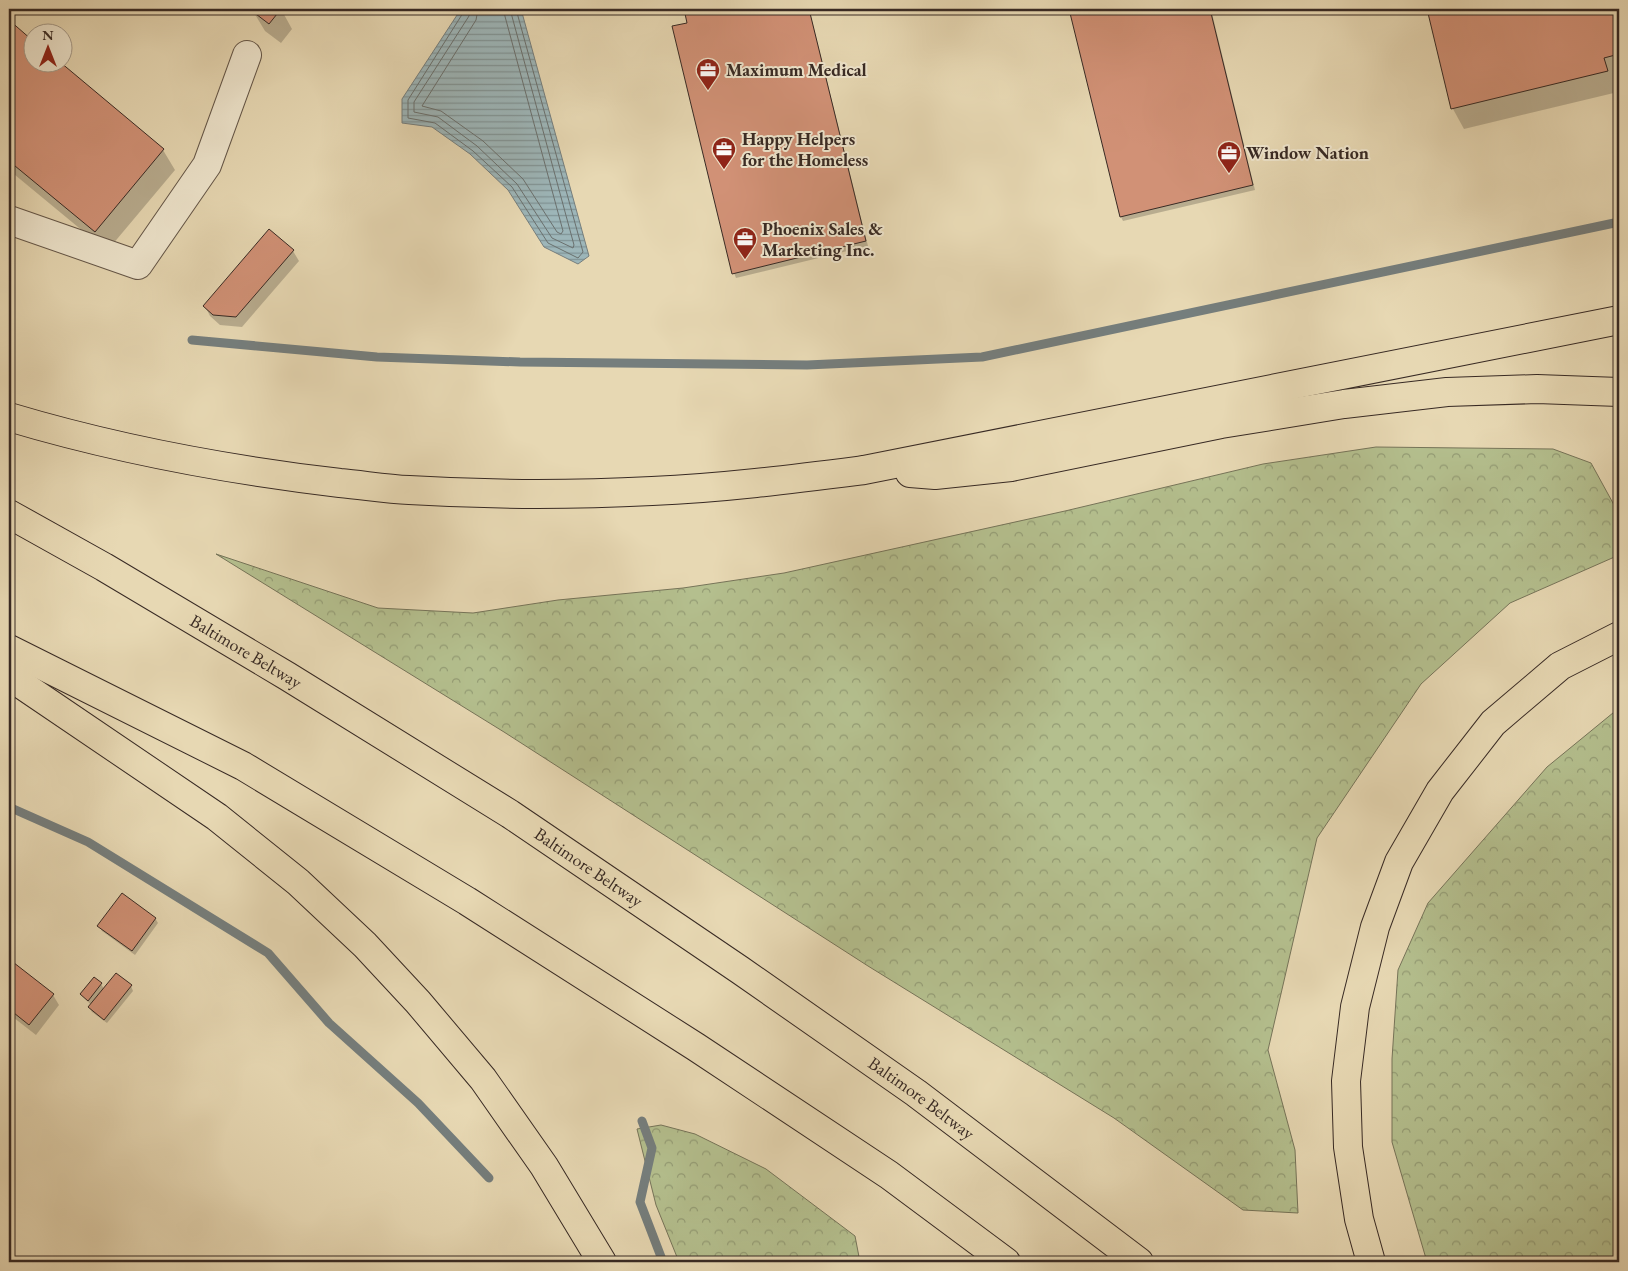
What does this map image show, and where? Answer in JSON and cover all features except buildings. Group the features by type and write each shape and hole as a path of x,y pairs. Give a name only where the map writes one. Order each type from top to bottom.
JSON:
{"highway":[{"path":"9,417 42,427 151,452 270,475 408,490 534,494 652,491 766,482 864,470 1619,320"},
{"path":"864,470 935,475 1011,467 1221,424 1344,404 1446,392 1537,389 1619,392"},
{"name":"Baltimore Beltway","path":"9,514 104,567 287,676 510,814 740,970 916,1093 1139,1262"},
{"path":"1371,1262 1359,1219 1348,1147 1346,1081 1355,1007 1375,927 1399,862 1440,791 1493,723 1560,666 1619,636"},
{"path":"9,649 243,766 467,901 696,1047 873,1164 1006,1262"},
{"path":"9,676 218,817 298,882 365,945 418,1002 483,1079 544,1166 602,1262"}],"lane":[{"path":"9,220 138,265 207,165 247,55"}],"green space":[{"path":"1376,447 1553,449 1591,463 1619,514 1619,555 1510,603 1421,684 1317,838 1268,1050 1295,1150 1298,1213 1243,1210 1114,1118 868,966 504,732 216,554 378,608 473,613 558,600 683,588 784,573 1065,511 1263,464"},
{"path":"1619,708 1619,1262 1427,1262 1392,1142 1392,1059 1398,970 1428,903 1547,767"},
{"path":"661,1125 695,1134 766,1169 855,1236 860,1262 679,1262 656,1205 637,1129"}],"water":[{"path":"461,9 521,9 589,256 578,264 544,247 508,190 470,154 432,127 402,123 402,99"}],"waterway":[{"path":"192,340 377,357 520,362 807,365 982,357 1619,222"},
{"path":"9,807 88,842 268,953 329,1023 418,1103 489,1178"},
{"path":"642,1121 652,1148 640,1202 663,1262"}],"place":[{"name":"Maximum Medical","path":"708,91"},
{"name":"Happy Helpers for the Homeless","path":"724,170"},
{"name":"Window Nation","path":"1229,174"},
{"name":"Phoenix Sales & Marketing Inc.","path":"745,260"}]}
